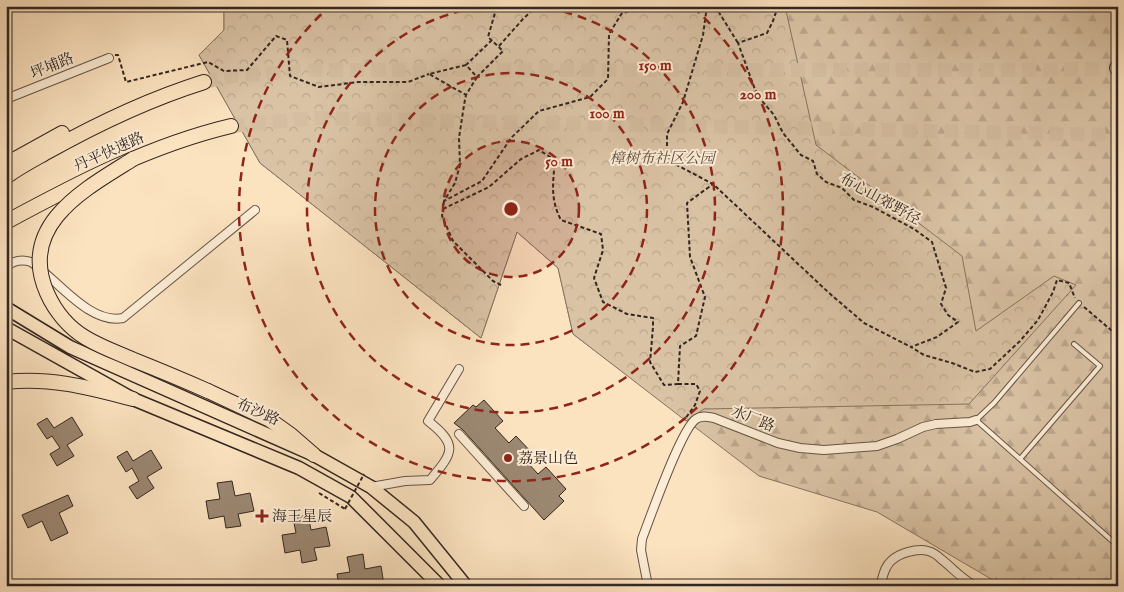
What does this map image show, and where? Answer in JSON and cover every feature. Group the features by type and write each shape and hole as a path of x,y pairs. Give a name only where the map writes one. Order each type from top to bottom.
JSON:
{"highway":[{"name":"丹平快速路","path":"6,177 67,141 108,120 152,100 204,82"},
{"path":"6,164 57,136 105,114 152,100"},
{"name":"丹平快速路","path":"6,222 132,158 174,142 230,126"},
{"path":"132,158 70,201 50,224 40,253 43,284 50,300 60,315 84,337 270,420 292,435 314,455"},
{"path":"6,382 29,380 79,385 133,399"}],"main road":[{"name":"布沙路","path":"6,308 70,347 314,455 372,487 414,522 466,586"},
{"path":"6,328 133,399 299,468 351,497 440,586"}],"street":[{"name":"坪埔路","path":"6,99 109,58"},
{"path":"6,267 17,260 31,262 88,309 110,318 123,318 255,210"},
{"path":"372,487 405,481 430,480 446,462 449,454 448,440 428,420 459,369"},
{"name":"水厂路","path":"690,424 703,416 709,417 778,443 800,448 824,450 877,446 923,427 976,420"},
{"path":"648,586 641,550 642,539 670,466 690,424"},
{"path":"458,434 524,506"},
{"path":"880,586 886,567 891,560 899,555 928,550 941,558 953,571 975,586"}],"lane":[{"path":"1079,303 994,403 976,420 1118,546"},
{"path":"1020,459 1100,366 1074,344"}],"path":[{"path":"497,6 488,37 503,51 477,77 466,95 458,138 460,165 454,183 444,201 442,216 454,241 493,282 503,286"},
{"path":"499,46 537,6"},
{"path":"444,201 482,181 511,138 539,111 590,97 608,79 609,34 622,14 662,6"},
{"path":"707,6 703,35 683,102 666,134 666,155 673,163 713,184 828,292 864,323 924,355 952,362 975,372 990,369 1020,341 1038,320 1056,280 1069,284 1076,300 1118,336"},
{"path":"715,6 738,43 767,33 778,6"},
{"path":"109,58 118,55 126,82 208,62 224,71 247,70 276,36 287,40 290,76 319,86 358,82 408,82 429,74 466,65 492,40"},
{"name":"布心山郊野径","path":"738,43 757,96 774,115 782,134 801,155 813,161 817,174 826,182 842,188 854,200 874,207 914,229 932,242 946,288 941,304 948,315 958,322 937,337 911,347"},
{"path":"466,65 477,77"},
{"path":"429,74 466,95"},
{"path":"443,209 489,187 520,159 539,150 555,160 553,183 554,207 561,220 601,234 602,250 594,278 603,302 627,314 653,318 654,327 650,362 664,385 696,384 700,391 695,405 685,418 690,424"},
{"path":"678,384 680,346 696,336 705,297 690,257 687,203 713,184"},
{"path":"314,490 345,509 364,474"}],"green space":[{"name":"樟树布社区公园","path":"224,6 1118,6 1118,586 1003,586 877,512 759,476 573,334 558,268 517,232 481,338 260,163 199,55 224,30"},
{"name":"樟树布社区公园","path":"224,6 785,6 816,145 962,256 976,331 1054,276 1076,285 969,404 704,409 686,421 573,334 558,268 517,232 481,338 260,163 199,55 224,30"}],"building":[{"name":"荔景山色","path":"484,400 503,421 495,428 509,443 516,436 533,454 526,461 538,474 546,467 566,489 559,496 564,501 544,520 463,430 454,423 473,405 476,407"},
{"path":"72,417 83,435 67,445 74,456 57,466 50,454 60,448 52,436 47,439 37,424 47,418 54,428"},
{"path":"151,450 162,468 147,477 154,488 137,499 129,487 139,481 132,468 126,472 117,457 127,451 133,461"},
{"path":"232,481 235,496 250,493 254,511 238,514 241,526 226,528 224,516 209,519 206,501 220,499 217,483"},
{"path":"68,495 73,506 59,513 68,533 51,541 42,521 28,528 22,515"},
{"path":"308,515 311,530 326,527 330,546 314,548 317,560 302,563 300,550 285,553 282,535 296,533 293,518"},
{"path":"363,554 365,569 381,566 384,585 339,586 337,574 350,572 347,557"}],"tunnel":[{"path":"204,82 233,76 315,70 1051,70 1117,68"},
{"path":"231,126 315,118 1118,135"}],"place":[{"name":"荔景山色","path":"508,458"},
{"name":"海王星辰","path":"262,516"}]}
